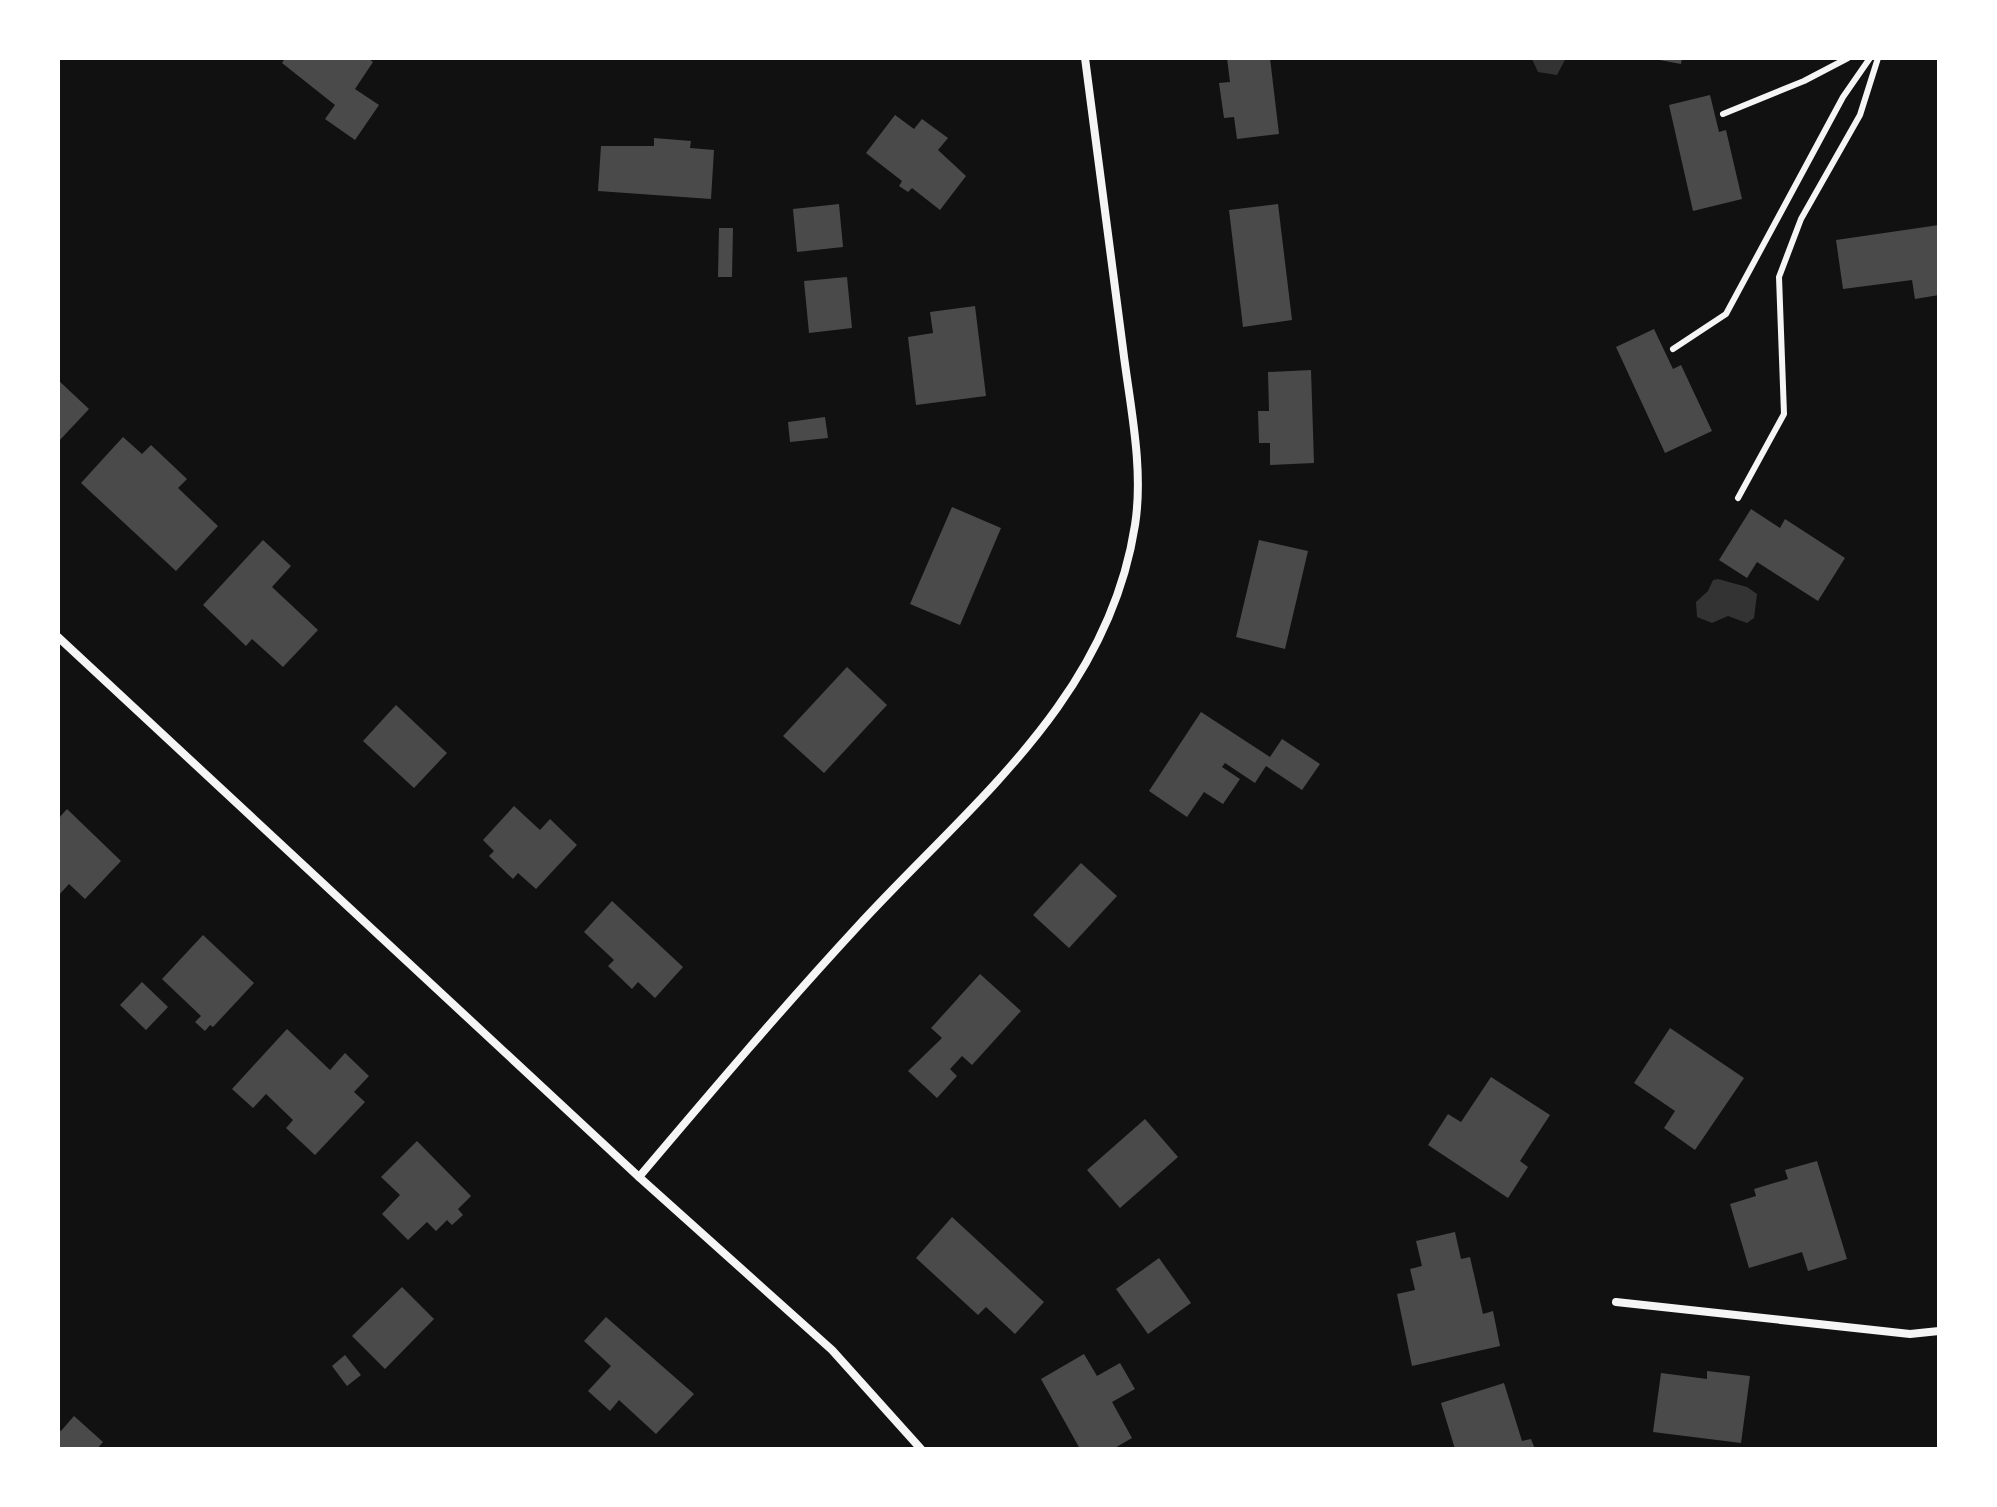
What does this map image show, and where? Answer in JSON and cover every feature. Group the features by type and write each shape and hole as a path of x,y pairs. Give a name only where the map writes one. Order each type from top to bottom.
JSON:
{"street":[{"path":"639,1177 799,990 1022,756 1067,696 1094,649 1119,587 1135,524 1136,456 1085,58"},
{"path":"58,637 639,1177 832,1350 921,1449"},
{"path":"1616,1302 1910,1334 1939,1331"}],"lane":[{"path":"1723,114 1804,81 1848,58"},
{"path":"1673,349 1726,314 1814,150 1870,58"},
{"path":"1738,498 1784,414 1779,277 1801,219 1860,115 1878,58"}],"shaded area":[{"path":"1566,58 1557,75 1538,72 1532,59"},
{"path":"1713,580 1747,587 1757,594 1754,618 1747,623 1728,616 1712,623 1697,617 1696,602 1708,591"}],"building":[{"path":"285,58 368,58 373,62 355,89 379,105 355,140 325,119 335,105 282,63"},
{"path":"1227,58 1270,58 1279,134 1237,139 1234,117 1224,118 1219,83 1230,82"},
{"path":"1649,58 1682,58 1681,64"},
{"path":"1710,95 1719,132 1726,130 1742,199 1693,211 1669,105"},
{"path":"895,115 914,129 922,119 948,138 938,150 966,176 940,210 912,188 908,192 899,186 902,181 866,153"},
{"path":"654,138 691,141 690,148 714,150 711,199 598,191 601,146 654,146"},
{"path":"839,204 843,247 797,252 793,209"},
{"path":"1278,204 1292,320 1243,327 1229,210"},
{"path":"1939,225 1939,295 1915,299 1912,280 1843,289 1836,240"},
{"path":"719,228 733,228 732,277 718,277"},
{"path":"847,277 852,328 809,333 804,281"},
{"path":"975,306 986,396 916,405 908,337 933,333 930,312"},
{"path":"1654,329 1673,369 1681,365 1712,431 1665,453 1616,347"},
{"path":"1311,370 1314,463 1270,465 1270,443 1259,443 1258,411 1269,411 1268,372"},
{"path":"58,380 89,409 58,442"},
{"path":"825,417 828,438 790,442 788,422"},
{"path":"123,437 142,454 151,445 187,479 178,488 218,526 176,571 81,483"},
{"path":"952,507 1001,528 960,625 910,604"},
{"path":"1751,509 1780,528 1785,519 1845,558 1818,601 1757,562 1747,578 1719,560"},
{"path":"263,540 291,566 272,587 318,630 283,667 252,639 246,646 203,605"},
{"path":"1259,540 1308,551 1285,649 1236,637"},
{"path":"847,667 887,705 824,773 783,736"},
{"path":"396,705 447,753 414,788 363,741"},
{"path":"1201,712 1270,757 1282,739 1320,764 1302,790 1266,766 1255,783 1225,763 1222,767 1240,779 1223,804 1204,792 1187,817 1149,791"},
{"path":"514,806 540,830 550,819 577,845 536,889 518,873 513,879 489,856 494,851 483,840"},
{"path":"67,809 121,861 85,899 69,884 58,896 58,819"},
{"path":"1081,863 1117,896 1069,948 1033,915"},
{"path":"612,901 683,967 655,998 638,982 632,989 608,966 614,960 584,932"},
{"path":"203,935 254,983 213,1027 210,1025 205,1031 195,1022 201,1016 162,979"},
{"path":"980,974 1021,1011 972,1065 962,1056 950,1069 957,1076 937,1098 908,1071 942,1038 931,1028"},
{"path":"142,982 168,1007 146,1030 120,1005"},
{"path":"1670,1028 1744,1078 1695,1150 1664,1128 1675,1111 1634,1083"},
{"path":"287,1029 330,1070 345,1053 369,1076 354,1092 365,1102 315,1155 286,1128 293,1120 266,1094 253,1108 232,1089"},
{"path":"1491,1077 1550,1115 1520,1161 1528,1167 1508,1198 1428,1145 1448,1114 1461,1122"},
{"path":"1145,1119 1178,1157 1120,1208 1087,1170"},
{"path":"417,1141 471,1196 458,1209 463,1215 452,1225 447,1220 436,1231 427,1222 408,1240 382,1214 400,1195 381,1177"},
{"path":"1817,1161 1847,1259 1808,1271 1802,1252 1749,1268 1730,1204 1756,1196 1754,1189 1788,1179 1785,1170"},
{"path":"952,1217 1044,1302 1015,1334 986,1307 978,1315 916,1258"},
{"path":"1455,1232 1461,1259 1470,1257 1483,1314 1493,1311 1500,1346 1412,1366 1397,1294 1415,1290 1410,1269 1422,1266 1416,1241"},
{"path":"1159,1258 1191,1303 1148,1334 1116,1289"},
{"path":"402,1287 434,1319 385,1369 352,1336"},
{"path":"606,1317 694,1394 656,1434 619,1400 610,1411 588,1391 611,1366 584,1341"},
{"path":"1084,1354 1097,1376 1120,1363 1135,1389 1112,1402 1132,1438 1113,1449 1080,1449 1041,1379"},
{"path":"345,1355 361,1375 347,1386 332,1366"},
{"path":"1707,1371 1750,1376 1741,1443 1653,1432 1661,1373 1707,1379"},
{"path":"1504,1383 1522,1441 1531,1439 1535,1449 1455,1449 1441,1403"},
{"path":"74,1416 103,1442 97,1449 58,1449 58,1429 61,1431"}]}
